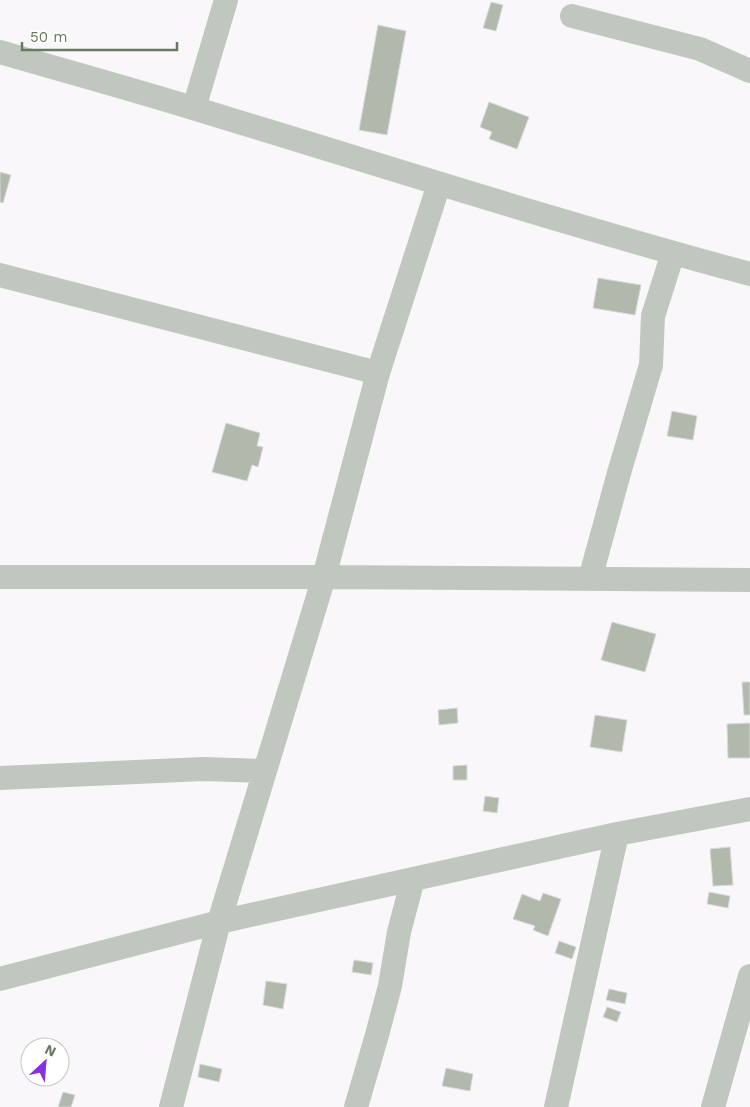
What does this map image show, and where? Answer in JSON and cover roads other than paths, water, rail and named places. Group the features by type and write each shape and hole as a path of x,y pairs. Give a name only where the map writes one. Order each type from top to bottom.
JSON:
{"street":[{"path":"194,108 226,0"},
{"path":"572,16 700,49 750,71"},
{"path":"0,52 194,108 439,184 750,274"},
{"path":"171,1107 219,922 324,577 378,373 439,184"},
{"path":"590,579 651,365 653,316 673,253"},
{"path":"0,275 378,373"},
{"path":"0,577 750,580"},
{"path":"0,778 204,770 265,771"},
{"path":"0,979 219,922 617,834 750,809"},
{"path":"556,1107 617,834"},
{"path":"356,1107 378,1035 390,986 399,932 413,880"},
{"path":"713,1107 750,976"}]}
